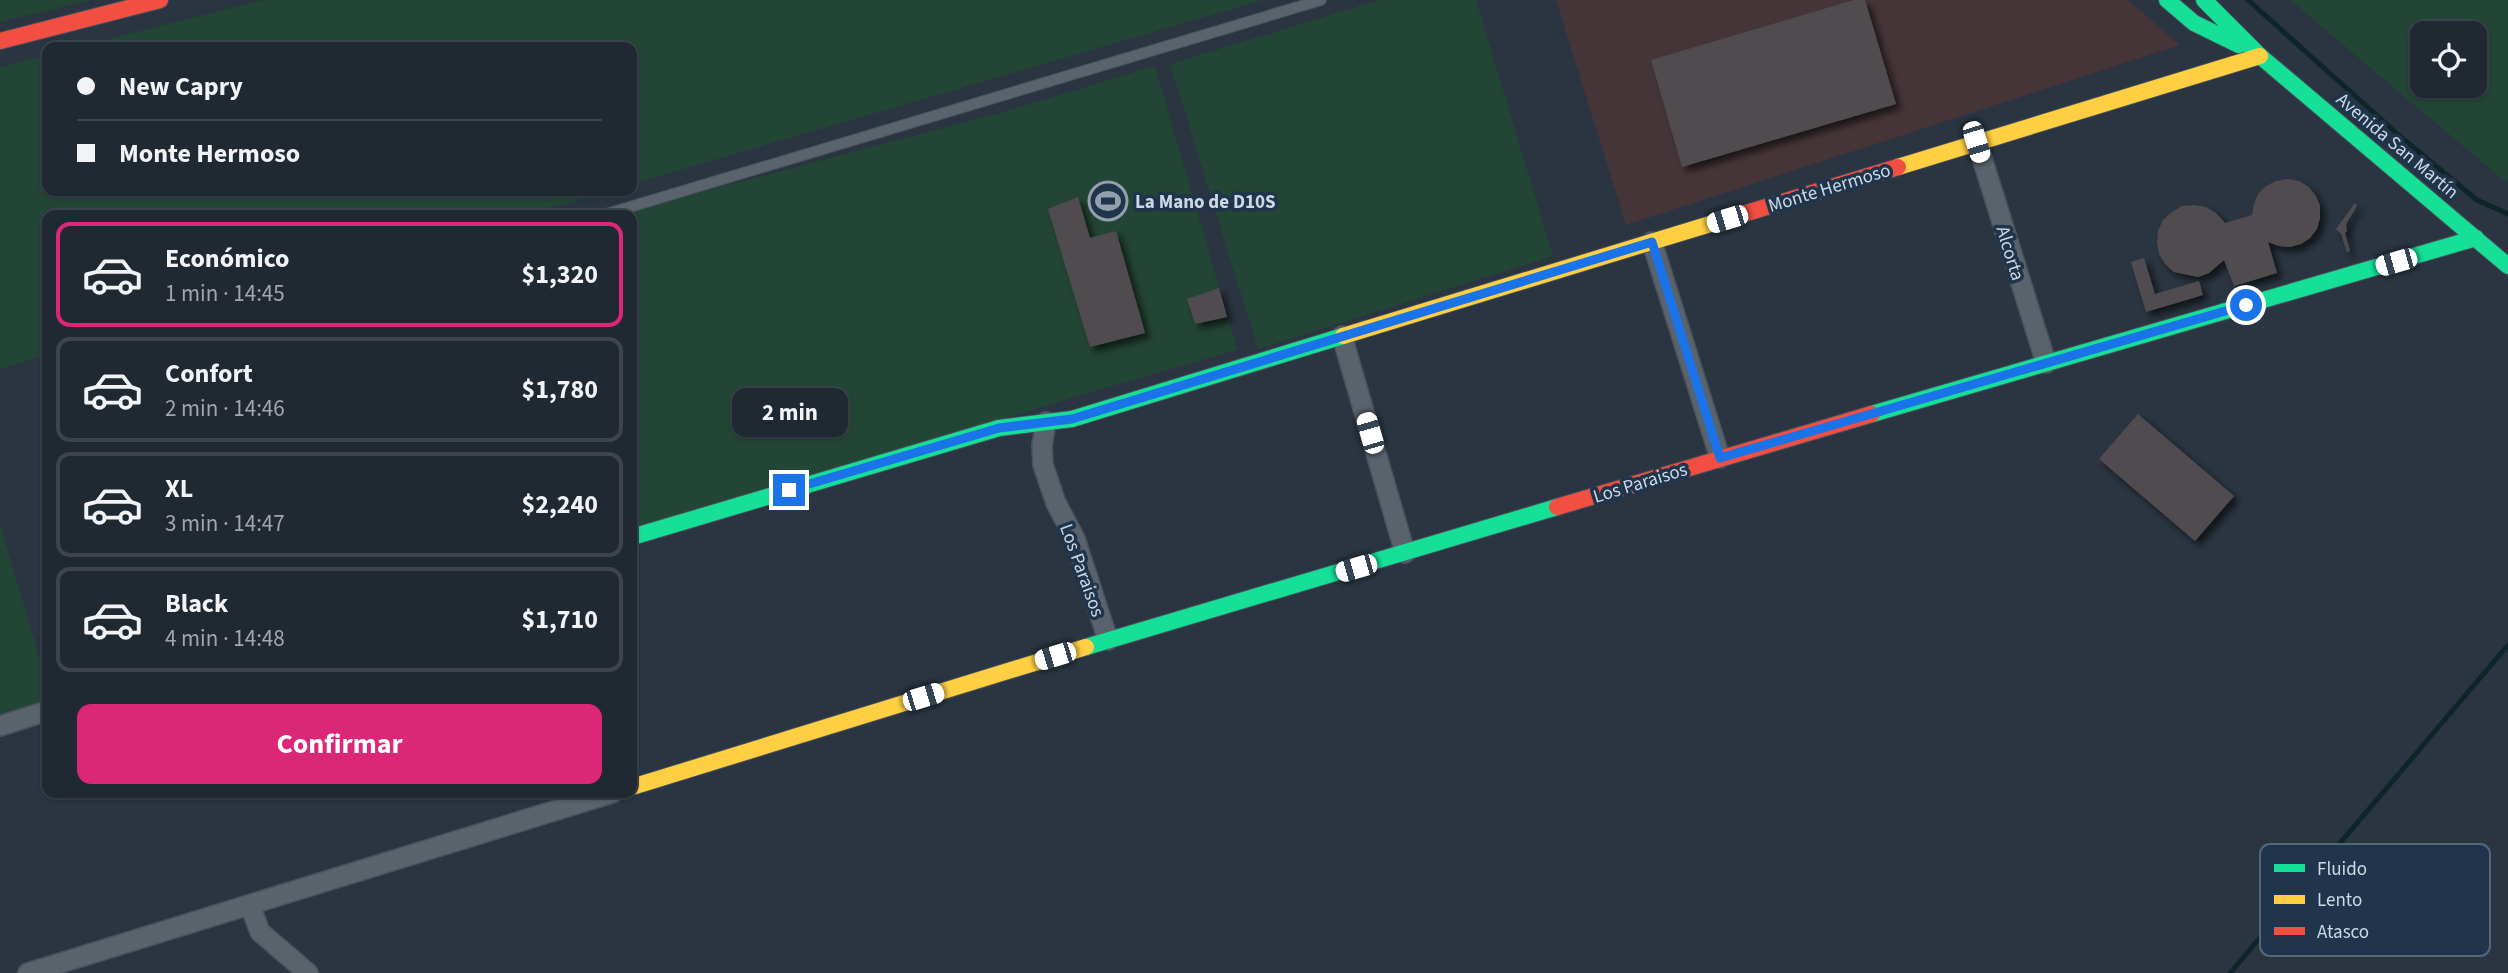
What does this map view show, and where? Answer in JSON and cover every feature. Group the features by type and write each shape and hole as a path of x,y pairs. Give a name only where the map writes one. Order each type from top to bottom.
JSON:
{"street":[{"path":"0,41 160,0"},
{"name":"Avenida San Martín","path":"2166,0 2194,23 2260,56"},
{"name":"Avenida San Martín","path":"2204,0 2260,56 2508,266"},
{"name":"Monte Hermoso","path":"637,536 999,428 1072,419 2260,56"},
{"name":"Alcorta","path":"1976,142 2046,363"},
{"name":"Los Paraisos","path":"1046,422 1042,445 1043,465 1056,503 1075,539 1108,640 2476,238"},
{"path":"1652,242 1720,458"},
{"path":"1342,336 1405,553"},
{"path":"637,785 1108,640"},
{"path":"0,726 42,713"},
{"path":"28,973 596,798"},
{"path":"250,905 260,932 308,973"}],"lane":[{"path":"620,210 1321,0"}],"shaded area":[{"path":"1556,0 2128,0 2180,45 1626,225"}],"green space":[{"path":"0,0 91,0 0,22"},
{"path":"263,0 1263,0 637,183 637,42 97,42"},
{"path":"1379,0 1476,0 1553,256 1258,349 1170,64"},
{"path":"2290,0 2508,0 2508,184"},
{"path":"42,56 42,196 592,196 544,210 42,210 42,356 0,369 0,67"},
{"path":"1155,66 1237,350 1077,396 637,534 637,210 634,210 996,114"},
{"path":"0,524 42,666 42,706 0,719"}],"building":[{"path":"1854,0 1865,0 1896,104 1682,167 1651,60"},
{"path":"2288,179 2309,187 2320,206 2320,218 2317,229 2301,244 2290,247 2268,242 2277,273 2234,286 2224,260 2209,273 2198,277 2174,272 2165,264 2159,254 2158,231 2163,220 2172,212 2182,206 2206,207 2225,223 2252,215 2258,194 2266,186"},
{"path":"1078,197 1090,238 1116,231 1145,333 1090,347 1048,209"},
{"path":"2355,203 2357,206 2346,224 2345,233 2350,251 2347,252 2341,234 2336,229"},
{"path":"2144,258 2155,294 2199,281 2203,295 2146,312 2131,262"},
{"path":"1219,288 1227,317 1195,324 1187,299"},
{"path":"2138,414 2234,496 2195,541 2099,459"}],"waterway":[{"path":"2248,0 2402,138 2477,200 2508,214"},
{"path":"2339,844 2508,645"},
{"path":"2230,973 2260,938"}],"traffic: fast":[{"path":"2167,0 2194,23 2239,45"},
{"path":"2204,0 2260,56 2508,266"},
{"path":"1872,414 2476,238"},
{"path":"637,536 999,428 1072,419 1343,336"},
{"path":"1086,647 1557,507"}],"traffic: slow":[{"path":"1898,167 2260,56"},
{"path":"1343,336 1730,218"},
{"path":"637,785 1086,647"}],"traffic: jam":[{"path":"0,41 160,0"},
{"path":"1730,218 1898,167"},
{"path":"1557,507 1872,414"}],"place":[{"name":"La Mano de D10S","path":"1108,201"}],"route":[{"path":"789,490 999,428 1072,419 1652,242 1720,458 2246,305"}]}
